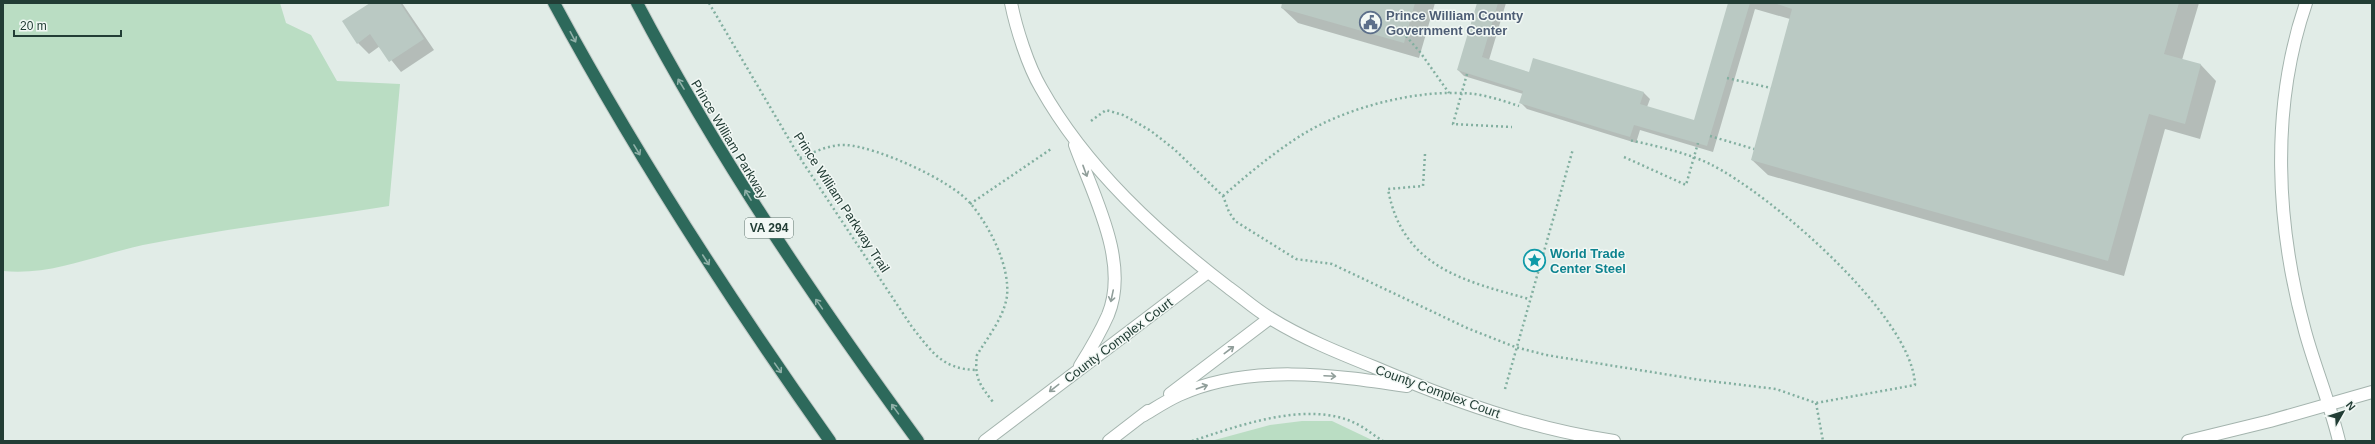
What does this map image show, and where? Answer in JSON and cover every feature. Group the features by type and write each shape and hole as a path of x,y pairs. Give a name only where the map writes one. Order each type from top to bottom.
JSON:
{"highway":[{"path":"554,3 601,90 680,220 761,344 830,441"},
{"name":"Prince William Parkway","path":"637,3 670,66 753,204 816,298 918,441"}],"street":[{"path":"1010,3 1015,22 1040,87 1071,135 1126,197 1208,272"},
{"path":"2306,3 2295,36 2284,100 2283,218 2292,281 2305,333 2330,406 2339,441"},
{"path":"1071,135 1110,240 1115,274 1114,290 1108,314 1078,370"},
{"name":"County Complex Court","path":"985,441 1208,272 1270,318 1336,352 1426,389 1500,414 1577,435 1614,441"},
{"path":"1109,441 1270,318"},
{"path":"1142,416 1179,395 1208,385 1276,375 1348,377 1426,389"},
{"path":"2188,441 2330,406 2372,392"}],"path":[{"name":"Prince William Parkway Trail","path":"710,3 800,158 912,327 928,347 945,363 961,369 976,370"},
{"path":"1406,36 1420,52 1448,93"},
{"path":"1467,74 1453,124 1512,126"},
{"path":"1728,78 1771,88"},
{"path":"1223,196 1280,150 1300,136 1328,121 1406,98 1448,93 1461,93 1487,97 1518,106"},
{"path":"970,204 1106,110 1123,115 1157,136 1223,196 1229,212 1235,221 1296,259 1332,264 1460,325 1515,347 1603,366 1776,389 1816,403 1915,385 1914,373 1910,360 1886,318 1837,262 1748,188 1726,173 1694,157 1629,140"},
{"path":"1710,136 1754,149"},
{"path":"1624,157 1686,186 1698,143"},
{"path":"800,158 827,147 847,145 872,151 920,170 970,204 988,230 1006,278 1006,296 1003,308 977,355 976,370 979,385"},
{"path":"1500,414 1515,347 1573,149"},
{"path":"1425,154 1423,186 1388,189 1397,220 1409,241 1421,254 1437,266 1458,277 1529,299"},
{"path":"1816,403 1823,441"},
{"path":"1192,441 1246,423 1293,414 1334,416 1355,423 1383,441"}],"green space":[{"path":"3,3 280,3 286,23 311,35 337,81 400,84 389,206 173,239 125,249 56,268 21,272 3,271"},
{"path":"1302,421 1332,421 1374,441 1211,441 1270,425"}],"building":[{"path":"370,3 400,3 424,39 389,62 370,34 357,44 342,21"},
{"name":"Prince William County Government Center","path":"1282,3 1415,3 1404,43 1281,8"},
{"path":"1477,3 1498,3 1482,57 1529,72 1533,58 1644,92 1640,104 1694,120 1728,3 1750,3 1707,146 1634,125 1630,137 1613,132 1519,103 1523,91 1457,70"},
{"path":"1774,3 2179,3 2164,54 2201,64 2185,124 2149,114 2108,261 1751,160 1792,9"}],"place":[{"name":"Prince William County Government Center","path":"1370,22"},
{"name":"World Trade Center Steel","path":"1535,260"}]}
